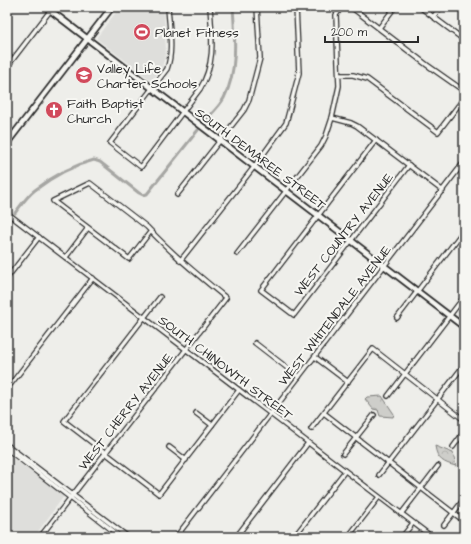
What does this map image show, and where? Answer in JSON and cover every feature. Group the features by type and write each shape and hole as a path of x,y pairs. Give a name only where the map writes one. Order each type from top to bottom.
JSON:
{"main road":[{"name":"SOUTH DEMAREE STREET","path":"46,7 464,327"},
{"path":"7,143 112,7"}],"street":[{"path":"168,7 171,51 170,61 163,74 110,143 141,167 206,79 210,67 212,46 210,7"},
{"path":"177,195 244,110 249,100 260,58 257,7"},
{"path":"151,231 129,259 53,200 90,183 151,231 180,261 254,167 286,123 299,68 296,7"},
{"path":"237,254 324,141 332,118 338,93 339,75 336,15 342,7"},
{"path":"351,7 464,92"},
{"path":"379,28 395,7"},
{"path":"420,7 463,38"},
{"path":"434,17 441,7"},
{"path":"7,67 50,11"},
{"path":"339,75 353,75 367,79 438,132 464,98"},
{"path":"332,118 352,123 443,191"},
{"path":"319,216 376,140"},
{"name":"WEST WHITENDALE AVENUE","path":"176,537 464,162"},
{"name":"WEST COUNTRY AVENUE","path":"319,216 261,290 294,315 409,165"},
{"name":"SOUTH CHINOWTH STREET","path":"7,213 432,537"},
{"path":"66,257 88,228"},
{"path":"397,318 464,230"},
{"path":"7,278 39,237"},
{"name":"WEST CHERRY AVENUE","path":"40,537 226,298 180,261"},
{"path":"7,389 93,278"},
{"path":"160,297 64,421 159,494 239,390"},
{"path":"388,396 464,297"},
{"path":"255,343 299,377"},
{"path":"311,430 373,350 464,420"},
{"path":"315,357 348,382"},
{"path":"379,475 464,365"},
{"path":"324,413 464,521"},
{"path":"196,414 212,425"},
{"path":"343,454 374,415"},
{"path":"453,447 464,432"},
{"path":"236,537 308,443"},
{"path":"7,445 121,537"},
{"path":"169,447 186,460"},
{"path":"7,449 128,537"},
{"path":"401,514 438,466"},
{"path":"294,537 345,470"},
{"path":"348,537 379,497"},
{"path":"444,525 464,499"},
{"path":"402,537 413,523"}],"shaded area":[{"path":"120,7 164,7 166,55 161,69 152,81 97,39"},
{"path":"7,454 64,496 34,537 7,537"}],"green space":[{"path":"382,396 394,414 393,417 380,416 378,410 373,409 365,399 367,397"},
{"path":"435,446 453,453 456,466 448,464 439,458"}],"waterway":[{"path":"204,122 224,98 232,77 234,65 233,7"},
{"path":"15,213 29,195 42,185 71,168 94,160 100,162 139,193 143,195 147,194 198,130"},
{"path":"7,224 10,220"}],"place":[{"name":"Planet Fitness","path":"142,32"},
{"name":"Valley Life Charter Schools","path":"84,75"},
{"name":"Faith Baptist Church","path":"54,110"}]}
